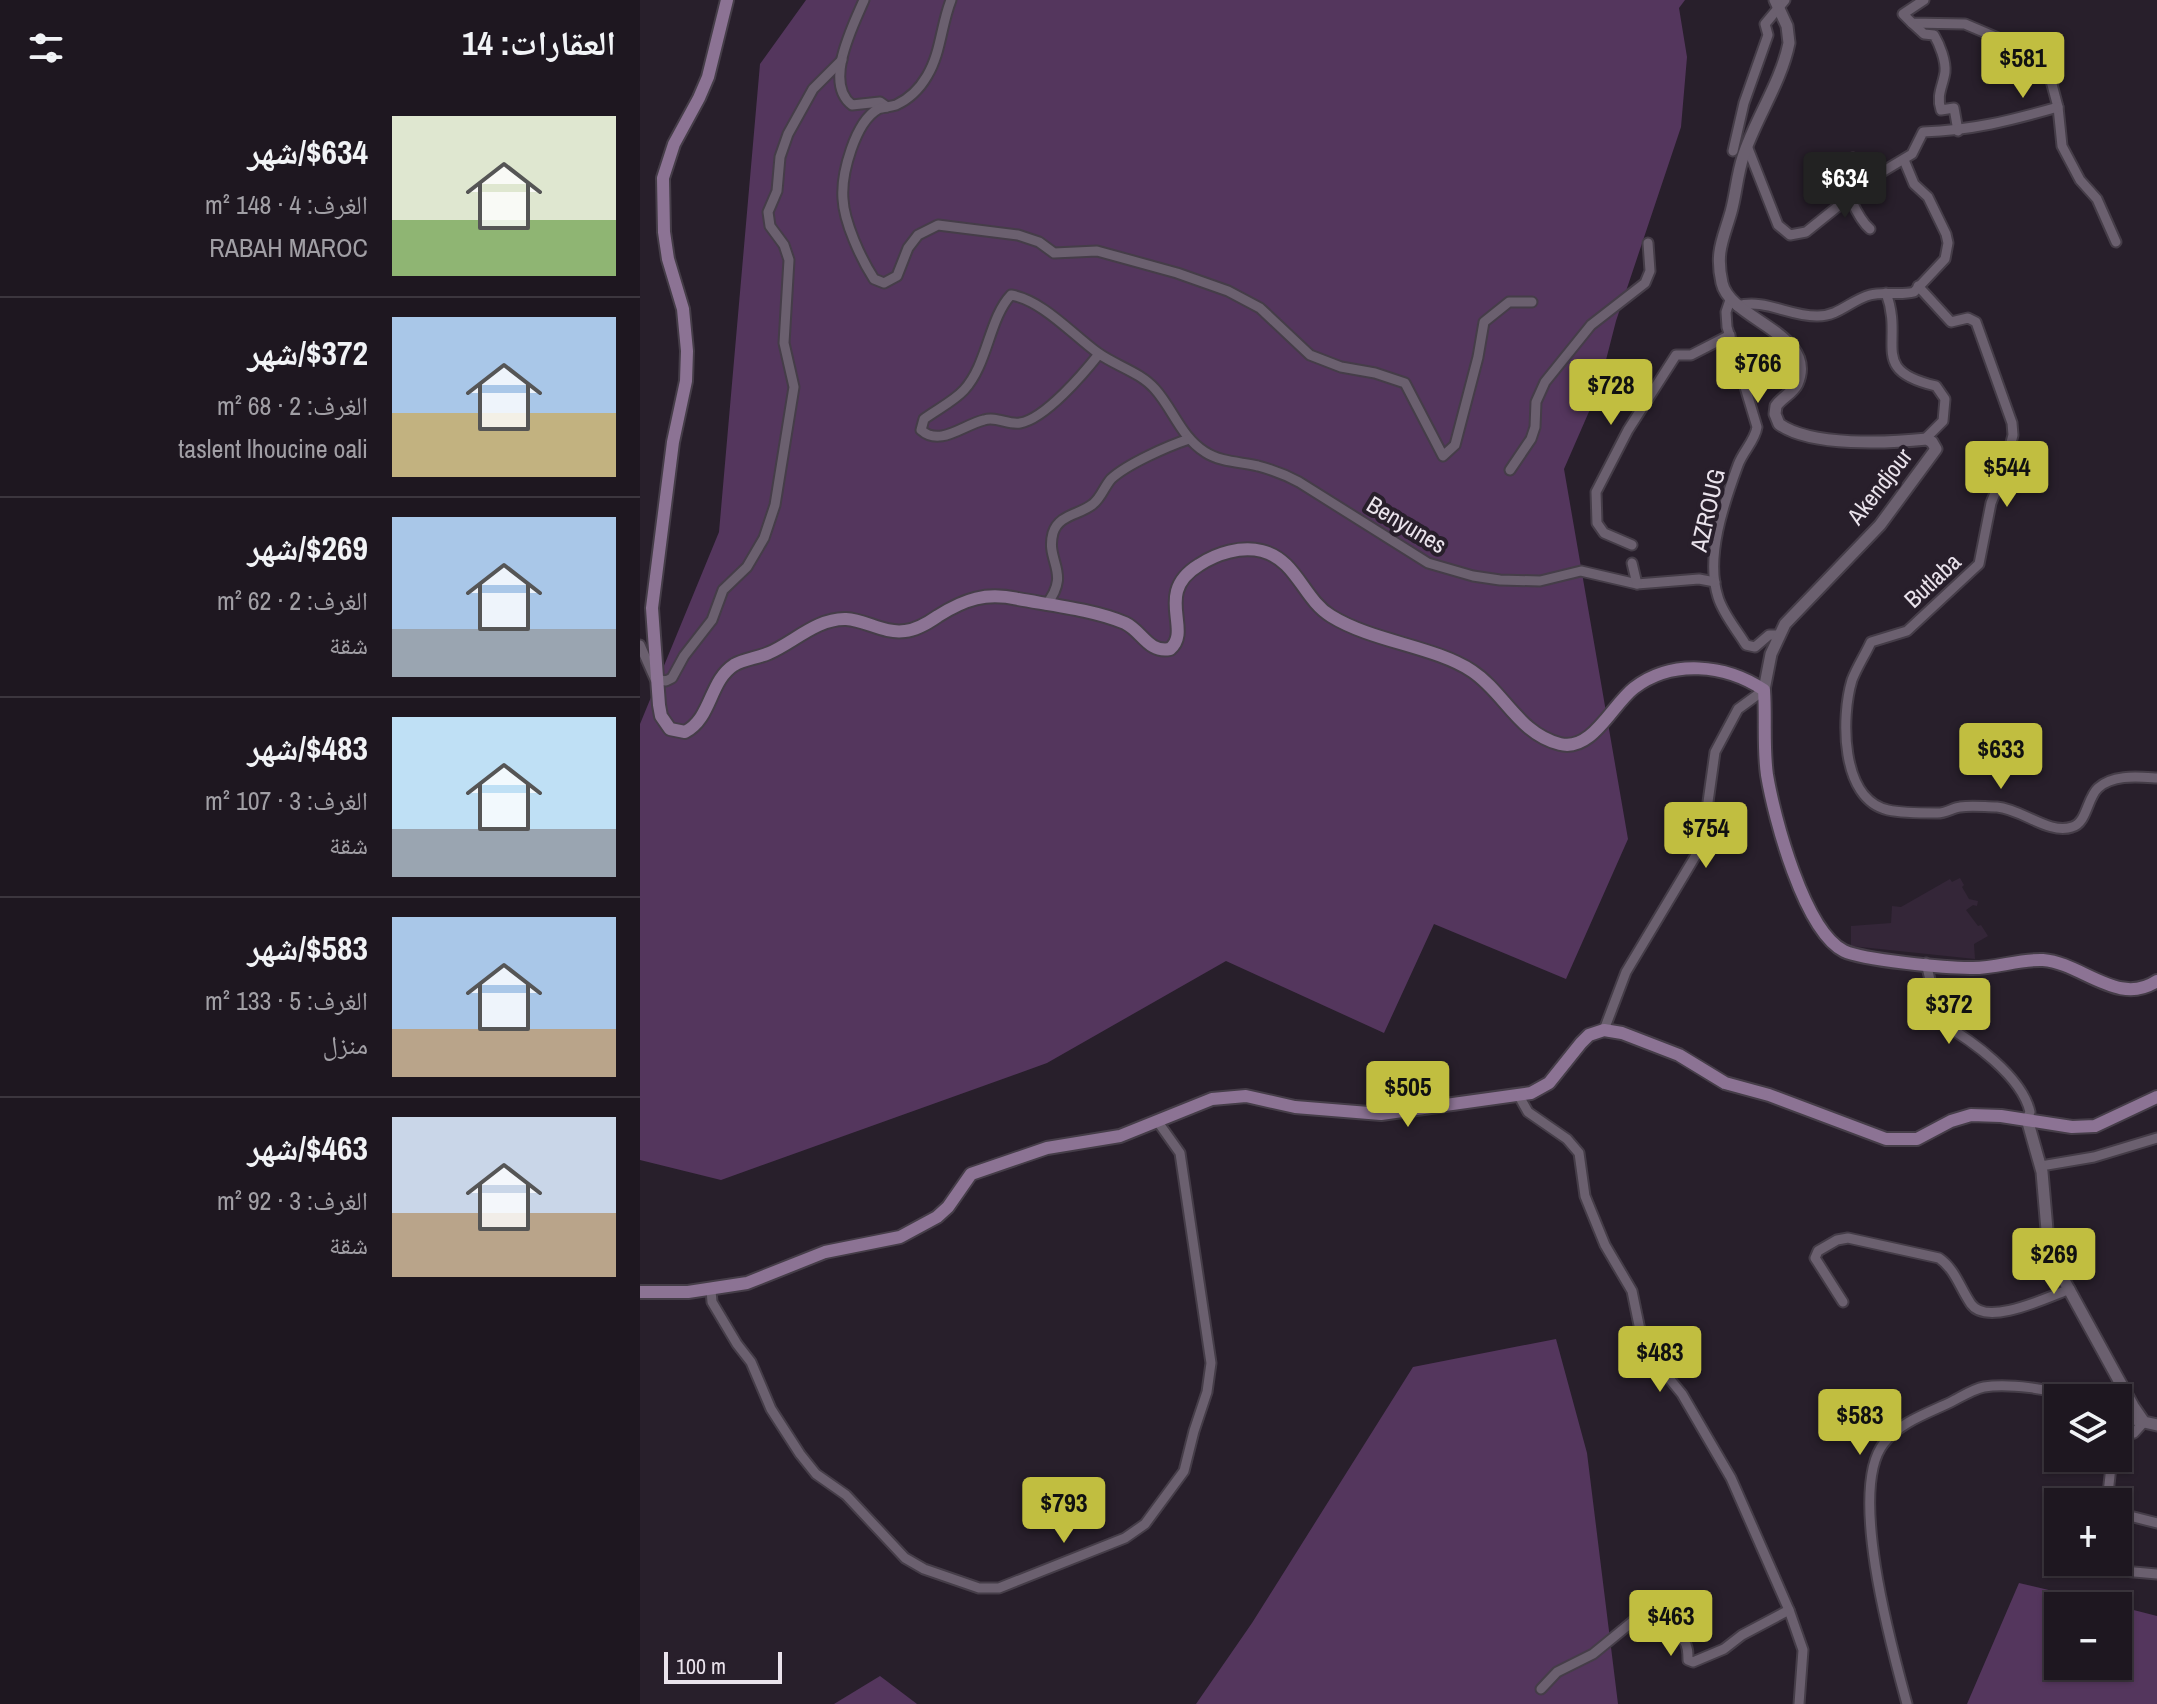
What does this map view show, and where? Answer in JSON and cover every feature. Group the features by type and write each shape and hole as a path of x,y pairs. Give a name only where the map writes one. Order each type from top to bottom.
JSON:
{"main road":[{"path":"727,0 708,77 674,144 663,178 664,232 668,259 683,309 687,351 685,390 673,442 652,608 659,705 664,723 670,729 685,732 698,724 726,671 736,664 782,647 822,623 845,619 903,632 924,625 970,598 987,595 1117,621 1136,631 1150,646 1170,649 1178,637 1175,600 1184,576 1209,558 1252,549 1275,556 1288,566 1310,597 1331,616 1400,644 1459,663 1475,673 1519,719 1560,744 1581,741 1592,734 1616,704 1634,688 1668,671 1694,668 1722,670 1764,690 1765,757 1788,858 1811,913 1844,951 1872,957 1991,968 2032,960 2050,961 2125,989 2137,989 2157,981"},
{"path":"640,1292 711,1290 763,1278 834,1249 900,1237 937,1217 948,1207 964,1180 987,1167 1047,1148 1120,1136 1187,1108 1229,1096 1246,1096 1325,1111 1381,1114 1531,1093 1549,1083 1589,1035 1604,1030 1622,1033 1679,1055 1725,1083 1769,1095 1886,1139 1917,1139 1951,1121 1971,1115 2027,1119 2072,1127 2095,1126 2157,1097"}],"street":[{"path":"864,0 842,60 841,82 848,103 856,106 880,102 887,107"},
{"path":"951,0 942,22 938,54 927,77 915,92 877,110 855,135 843,199 855,242 874,279 884,283 897,276 908,248 918,235 938,225 1018,235 1039,242 1054,253 1097,251 1177,273 1228,291 1260,308 1310,355 1341,367 1375,373 1405,383 1443,456 1455,445 1484,322 1509,302 1532,302"},
{"path":"1924,0 1903,14 1924,34 1934,35 1940,46 1946,68 1938,103 1941,110 1954,108 1958,131"},
{"path":"1734,303 1726,317 1757,427 1777,422 1776,406 1797,383 1799,361 1780,336 1734,303 1722,283 1718,252 1747,146 1787,52 1789,34 1780,3"},
{"path":"1733,151 1744,103 1768,35 1765,24 1780,3"},
{"path":"1912,23 1965,24 2045,58 2058,107 2062,146 2080,180 2097,199 2116,242"},
{"path":"640,645 652,675 658,681 672,678 684,656 712,620 723,590 742,573 759,546 775,505 794,393 784,343 789,260 784,245 770,226 768,212 777,191 780,157 788,134 813,89 842,60"},
{"path":"1747,146 1778,225 1790,235 1806,232 1851,195 1912,154 1923,132 1998,125 2058,107"},
{"path":"1853,158 1845,164 1843,173 1857,214 1870,229"},
{"path":"1734,303 1757,304 1821,317 1866,296 1914,292 1945,259 1948,243 1928,197 1914,184 1904,160"},
{"path":"1510,470 1531,439 1536,402 1545,382 1591,325 1645,283 1650,271 1648,243"},
{"name":"Butlaba","path":"1918,286 1951,322 1968,318 1976,322 2009,409 2013,435 1991,503 1979,564 1907,631 1871,642 1853,678 1847,702 1846,730 1849,762 1856,781 1874,804 1889,810 1936,813 1963,807 2009,808 2047,826 2073,827 2082,820 2090,799 2100,786 2118,778 2157,778"},
{"path":"1886,293 1893,321 1896,369 1908,377 1936,386 1945,399 1943,421 1925,439"},
{"name":"Benyunes","path":"1099,354 1074,385 1029,420 1014,423 986,419 939,437 921,430 924,419 963,392 992,336 1002,304 1011,295 1018,296 1056,319 1099,354 1155,388 1189,439 1204,452 1217,458 1270,469 1299,482 1442,569 1485,579 1533,581 1581,571 1637,584 1699,579 1715,582"},
{"path":"1632,545 1604,533 1597,523 1596,492 1628,430 1676,355 1691,355 1730,335"},
{"name":"Akendjour","path":"1764,690 1771,654 1793,615 1880,525 1934,453 1934,444 1925,439 1893,443 1843,441 1793,432 1777,422"},
{"name":"AZROUG","path":"1757,427 1756,436 1739,463 1730,491 1715,555 1715,582 1720,604 1746,645 1757,647 1769,635 1779,635"},
{"path":"1046,605 1056,592 1058,583 1053,540 1058,525 1066,517 1093,504 1115,475 1166,446 1189,439"},
{"path":"1632,563 1637,584"},
{"path":"1604,1030 1626,972 1702,845 1715,752 1738,709 1764,690"},
{"path":"1926,963 1940,1022 1984,1053 2020,1088 2030,1112 2027,1119 2041,1166 2049,1253 2144,1422"},
{"path":"1519,1096 1528,1112 1567,1139 1579,1153 1585,1196 1605,1245 1632,1291 1640,1330 1650,1355 1682,1394 1731,1478 1789,1610 1803,1650 1799,1704"},
{"path":"711,1290 712,1302 751,1362 771,1409 816,1474 846,1495 905,1558 924,1569 979,1588 999,1588 1125,1538 1145,1524 1184,1471 1207,1392 1211,1363 1180,1153 1158,1122"},
{"path":"2041,1166 2094,1157 2157,1138"},
{"path":"1843,1302 1815,1258 1818,1251 1843,1238 1939,1258 1950,1268 1973,1307 1980,1312 1990,1314 2003,1311 2070,1289"},
{"path":"1907,1704 1878,1586 1873,1545 1871,1473 1883,1444 1919,1416 1981,1387 2044,1390"},
{"path":"2132,1420 2157,1425"},
{"path":"2132,1433 2144,1422"},
{"path":"2132,1517 2157,1523"},
{"path":"2132,1572 2157,1574"},
{"path":"1541,1689 1557,1672 1593,1654 1637,1618 1650,1619 1683,1639 1688,1649 1688,1660 1693,1662 1724,1649 1742,1635 1789,1610"}],"shaded area":[{"path":"806,0 1685,0 1679,8 1687,57 1681,127 1616,321 1598,391 1564,469 1628,839 1566,979 1434,924 1384,1033 1226,961 1047,1063 721,1180 640,1160 640,724 719,532 760,64"},
{"path":"1960,878 1969,899 1978,901 1977,906 1966,910 1988,936 1974,944 1975,959 1851,946 1851,926 1891,923 1892,906 1901,907 1950,879 1952,882"},
{"path":"1556,1339 1587,1453 1618,1704 1196,1704 1252,1623 1413,1367"},
{"path":"2019,1583 2057,1592 2044,1592 2044,1680 2132,1680 2132,1610 2157,1616 2157,1704 1967,1704"},
{"path":"880,1676 917,1704 834,1704"}]}
